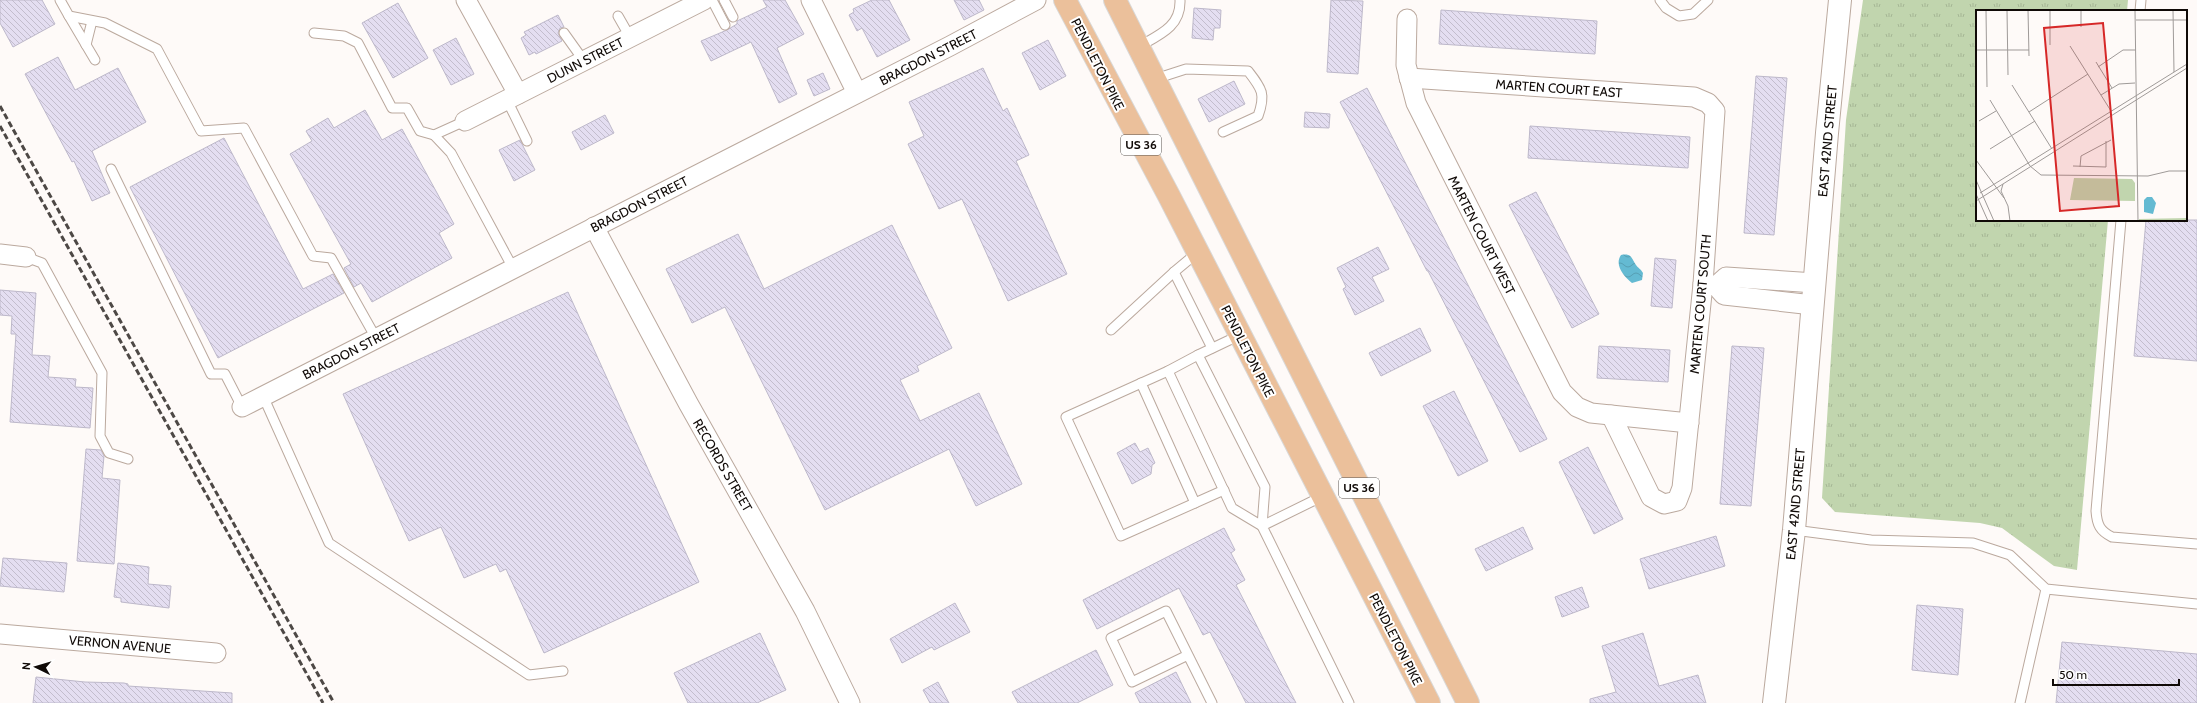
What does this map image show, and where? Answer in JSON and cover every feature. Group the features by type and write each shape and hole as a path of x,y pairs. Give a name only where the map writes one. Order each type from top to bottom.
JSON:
{"main road":[{"name":"PENDLETON PIKE","path":"1065,0 1198,252 1428,703"},
{"name":"US 36","path":"1115,0 1250,274 1468,703"}],"street":[{"path":"466,0 513,97"},
{"name":"DUNN STREET","path":"466,121 704,0"},
{"path":"811,0 857,93"},
{"name":"BRAGDON STREET","path":"242,407 1036,0"},
{"name":"EAST 42ND STREET","path":"1774,703 1794,530 1840,0"},
{"name":"MARTEN COURT WEST","path":"1407,19 1406,61 1409,78 1424,119 1562,392 1580,409 1597,414 1689,423"},
{"name":"MARTEN COURT EAST","path":"1409,78 1694,97 1708,103"},
{"name":"MARTEN COURT SOUTH","path":"1611,415 1651,497 1660,503 1672,503 1677,501 1681,493 1689,423 1709,285 1715,111 1708,103"},
{"name":"RECORDS STREET","path":"594,227 688,403 805,611 850,703"},
{"path":"0,254 26,257"},
{"path":"1709,285 1726,277 1815,282"},
{"path":"1709,285 1724,295 1813,305"},
{"name":"VERNON AVENUE","path":"0,634 216,653"}],"lane":[{"path":"60,0 95,60"},
{"path":"712,0 725,24"},
{"path":"724,0 733,17"},
{"path":"1138,47 1167,30 1179,17 1180,0"},
{"path":"1660,0 1666,8 1679,16 1693,14 1708,0"},
{"path":"2140,10 2141,0"},
{"path":"69,16 105,24 157,50 201,131 244,128 313,256 331,258 376,338"},
{"path":"618,16 630,37"},
{"path":"86,45 92,21"},
{"path":"314,33 344,36 358,43 392,108 407,108 420,132 434,135 452,153 513,268"},
{"path":"564,33 584,61"},
{"path":"1155,79 1186,69 1248,71 1257,83 1263,100 1258,116 1223,132"},
{"path":"513,97 527,142"},
{"path":"434,135 466,121"},
{"path":"111,169 210,374 225,374 242,407"},
{"path":"2121,221 2096,511 2097,523 2102,532 2112,537 2197,544"},
{"path":"1111,330 1198,252"},
{"path":"26,257 42,263 102,373 100,436 109,453 128,459"},
{"path":"1174,272 1212,348"},
{"path":"1224,490 1121,536 1066,417 1168,371 1240,335"},
{"path":"1198,355 1265,487 1262,526 1349,703"},
{"path":"1168,371 1232,508 1262,526"},
{"path":"1141,383 1195,503"},
{"path":"263,396 329,543 529,675 563,671"},
{"path":"1262,526 1323,496"},
{"path":"1794,530 1871,540 1973,543 2010,555 2046,589 2197,604"},
{"path":"2020,703 2046,589"},
{"path":"1188,655 1132,682 1111,638 1166,611 1188,655 1212,703"}],"green space":[{"path":"1863,0 2128,0 2127,10 1976,10 1976,221 2108,221 2077,570 2054,566 2002,528 1980,523 1835,512 1822,498 1846,120"}],"water":[{"path":"1621,255 1629,255 1631,257 1643,273 1642,280 1632,283 1626,278 1619,267 1619,259"}],"building":[{"path":"0,0 42,0 55,24 13,47 0,23"},
{"path":"763,0 785,0 804,34 777,48 797,94 779,103 751,42 711,61 701,41 727,30 737,24 737,21 767,7"},
{"path":"872,0 889,0 910,40 877,57 862,28 857,31 849,15 854,12 853,9"},
{"path":"954,0 979,0 984,10 964,20"},
{"path":"1331,0 1363,1 1358,74 1327,72"},
{"path":"398,3 428,58 393,78 362,23"},
{"path":"1194,8 1221,10 1220,28 1214,28 1213,40 1192,38"},
{"path":"1441,10 1597,21 1595,54 1439,44"},
{"path":"558,15 564,27 560,28 558,33 562,41 536,54 535,52 529,55 521,38 526,35 524,32"},
{"path":"456,38 474,74 451,85 433,50"},
{"path":"1048,40 1066,76 1040,90 1022,53"},
{"path":"58,57 75,90 118,68 146,122 92,151 110,193 92,201 74,161 72,162 25,74"},
{"path":"983,68 1003,111 1007,108 1029,155 1016,161 1067,274 1008,301 962,199 939,209 908,144 924,136 909,102"},
{"path":"823,73 830,89 814,96 807,80"},
{"path":"1756,76 1787,78 1774,235 1744,233"},
{"path":"1234,81 1245,104 1209,122 1198,99"},
{"path":"1367,88 1547,439 1520,452 1340,102"},
{"path":"365,110 382,140 402,129 454,224 439,233 452,258 372,302 361,283 354,287 344,268 351,264 290,154 312,141 306,131 328,118 334,128"},
{"path":"1305,112 1330,114 1329,128 1304,127"},
{"path":"605,115 614,133 581,150 572,132"},
{"path":"1530,126 1690,137 1688,168 1528,158"},
{"path":"224,138 303,289 333,274 344,293 218,358 130,187"},
{"path":"520,140 535,170 514,181 499,150"},
{"path":"1536,192 1599,314 1572,328 1509,205"},
{"path":"2197,220 2197,361 2134,356 2146,221"},
{"path":"892,225 952,348 917,366 919,371 900,380 920,421 979,393 1022,484 976,506 949,449 825,510 725,307 692,323 666,269 738,234 764,289"},
{"path":"1378,247 1389,269 1372,277 1384,301 1355,315 1343,289 1346,287 1337,268"},
{"path":"1655,258 1676,260 1672,308 1651,306"},
{"path":"0,290 36,293 32,355 50,356 48,377 76,379 75,387 93,388 90,428 10,422 16,334 11,334 12,316 0,315"},
{"path":"568,292 699,582 544,653 506,569 500,572 496,564 464,578 441,527 409,541 343,394"},
{"path":"1420,328 1431,351 1381,376 1369,353"},
{"path":"1599,346 1670,350 1668,382 1597,378"},
{"path":"1732,346 1764,348 1751,506 1720,504"},
{"path":"1454,391 1488,461 1458,476 1423,406"},
{"path":"1135,443 1140,452 1148,448 1155,463 1152,465 1151,474 1132,484 1117,453"},
{"path":"1588,447 1623,519 1594,534 1559,462"},
{"path":"86,449 101,450 104,456 102,478 120,480 114,564 77,561"},
{"path":"1523,527 1533,549 1486,571 1475,549"},
{"path":"1224,528 1235,550 1231,553 1245,580 1236,585 1296,703 1246,703 1210,632 1203,635 1179,588 1097,629 1083,600"},
{"path":"1716,536 1725,566 1649,589 1640,559"},
{"path":"3,558 67,563 64,592 0,586"},
{"path":"118,563 149,567 148,584 171,586 169,608 121,602 121,598 114,597"},
{"path":"1582,587 1589,607 1562,617 1555,597"},
{"path":"955,603 970,632 934,650 932,647 902,663 890,639"},
{"path":"1917,605 1963,609 1958,675 1912,670"},
{"path":"760,633 786,690 757,703 688,703 674,673"},
{"path":"1643,633 1659,686 1698,675 1706,703 1590,703 1590,699 1616,692 1602,646"},
{"path":"2062,642 2197,654 2197,703 2056,703"},
{"path":"1096,650 1113,685 1077,703 1018,703 1012,692"},
{"path":"1176,672 1191,703 1140,703 1135,693"},
{"path":"36,677 85,682 124,683 128,684 128,686 232,693 232,703 33,703"},
{"path":"938,682 949,703 930,703 923,690"}],"railway":[{"path":"0,106 334,703"},
{"path":"0,126 323,703"}]}
